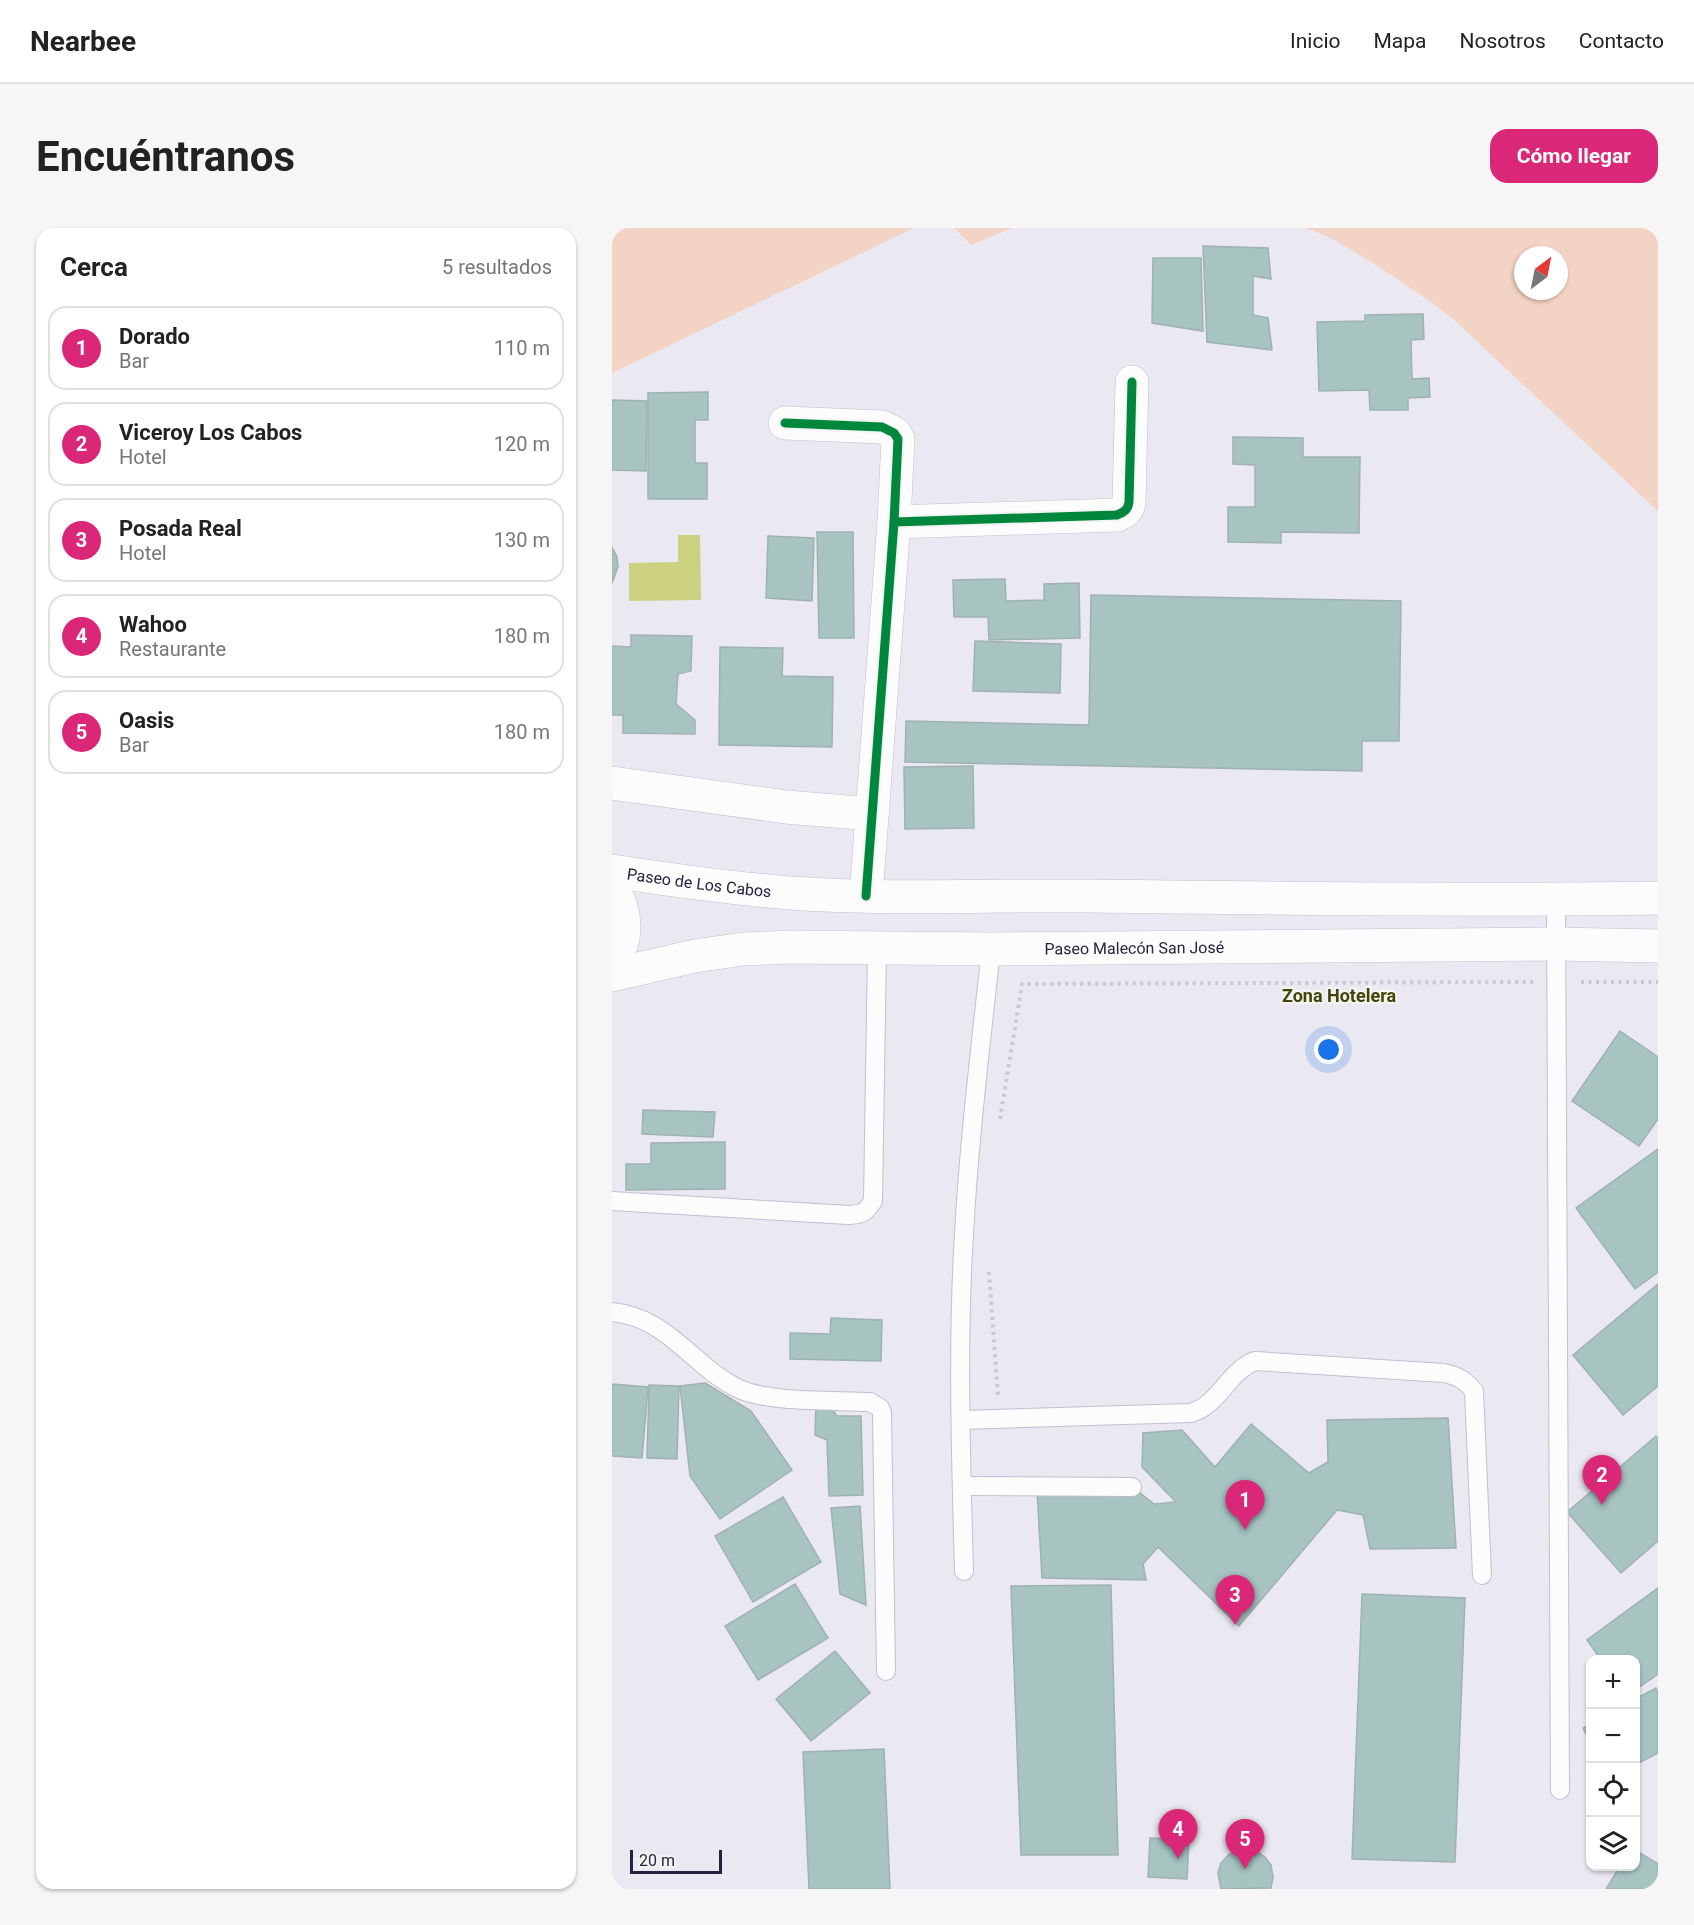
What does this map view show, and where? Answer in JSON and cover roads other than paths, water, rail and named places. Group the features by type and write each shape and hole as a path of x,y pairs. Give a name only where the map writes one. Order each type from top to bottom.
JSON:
{"main road":[{"path":"894,522 1117,515 1122,513 1128,508 1130,502 1132,382"},
{"path":"785,423 882,428 894,433 898,439 894,522 866,896 1469,900 1658,898"},
{"path":"612,783 786,807 872,814"},
{"name":"Paseo de Los Cabos","path":"612,871 789,893 866,896"},
{"path":"612,888 618,898 624,918 624,940 612,962"},
{"path":"1469,900 1470,944"},
{"name":"Paseo Malecón San José","path":"612,975 695,956 743,949 790,947 991,949 1556,944 1653,951"}],"lane":[{"path":"1556,900 1560,1790"},
{"path":"612,1200 849,1215 862,1214 868,1209 873,1201 877,949"},
{"path":"964,1570 961,1420 963,1236 972,1124 991,949"},
{"path":"612,1312 636,1316 656,1326 719,1378 738,1389 759,1396 870,1402 880,1408 882,1412 886,1671"},
{"path":"961,1420 1201,1411 1237,1372 1245,1365 1255,1361 1456,1375 1474,1391 1482,1575"},
{"path":"962,1486 1132,1487"}],"place":[{"name":"Viceroy Los Cabos","path":"1602,1505"},
{"name":"Dorado","path":"1245,1530"},
{"name":"Posada Real","path":"1235,1625"},
{"name":"Wahoo","path":"1178,1859"},
{"name":"Oasis","path":"1245,1869"}],"district":[{"name":"Zona Hotelera","path":"1339,996"}]}
